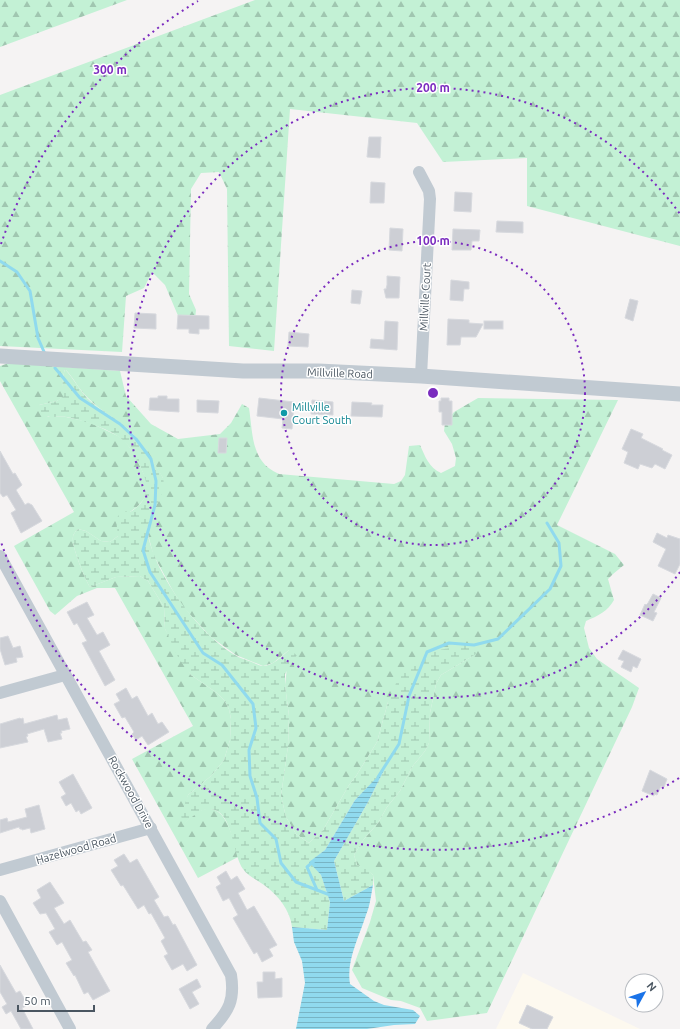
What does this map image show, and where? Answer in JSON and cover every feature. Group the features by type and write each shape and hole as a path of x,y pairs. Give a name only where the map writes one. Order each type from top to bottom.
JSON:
{"street":[{"name":"Millville Court","path":"419,172 429,191 430,199 421,376"},
{"name":"Millville Road","path":"0,356 243,371 421,376 680,394"},
{"name":"Rockwood Drive","path":"0,556 232,975 232,999 229,1008 212,1029"},
{"path":"0,693 65,675"},
{"name":"Hazelwood Road","path":"0,870 151,828"},
{"path":"0,901 70,1029"}],"shaded area":[{"path":"523,973 640,1029 496,1029"}],"green space":[{"path":"0,0 127,0 0,47"},
{"path":"255,0 680,0 680,246 527,206 527,158 443,162 417,123 290,109 274,351 229,346 227,189 219,172 201,173 191,189 189,294 196,310 194,328 179,318 165,285 152,272 144,288 126,296 122,352 0,346 0,95"},
{"path":"9,363 120,371 126,396 151,424 178,439 220,434 231,423 242,404 249,408 253,437 258,455 263,463 279,474 394,484 401,481 405,475 409,446 420,445 430,465 441,473 455,466 456,458 452,444 444,431 445,423 454,412 478,398 618,400 557,525 615,554 624,565 608,579 614,600 612,604 602,613 586,621 584,628 589,648 597,659 639,688 632,707 487,1013 427,1021 420,1008 401,1001 391,1000 362,988 352,970 370,922 376,901 373,875 366,869 357,865 354,855 364,839 378,823 387,807 400,791 412,767 425,751 429,743 430,713 436,684 441,675 476,654 388,702 377,742 349,785 323,830 309,843 296,834 286,817 281,796 288,746 289,716 285,685 289,650 273,663 263,666 236,655 211,637 184,608 153,554 148,534 148,523 152,517 163,478 147,452 133,434 93,403 65,369 63,376 63,389 65,396 57,401 39,405 48,417 66,417 84,421 118,436 125,441 135,455 147,481 147,490 144,499 130,512 118,536 110,542 101,541 86,531 78,529 74,534 74,547 88,583 90,587 116,577 140,576 148,581 164,607 165,629 191,675 217,693 224,700 229,709 231,719 230,740 224,760 211,776 188,795 183,824 203,810 213,809 224,818 232,834 238,857 198,878 132,759 193,726 115,588 97,588 77,596 55,615 50,611 14,546 74,512 0,381 0,366"},
{"path":"65,369 84,395 92,403 120,422 133,434 163,478 164,485 149,521 148,535 160,568 181,603 208,634 237,656 263,666 267,666 289,650 297,655 285,674 289,716 288,746 281,796 286,817 296,834 309,843 323,830 349,785 377,742 388,702 400,674 415,659 433,651 473,644 476,654 441,675 436,684 430,713 429,743 425,751 412,767 400,791 387,807 378,823 364,839 354,855 357,865 366,868 373,875 373,885 344,901 334,861 368,802 383,772 355,800 325,850 310,862 321,875 330,902 327,930 292,927 289,915 278,898 243,869 237,855 230,829 222,815 217,811 207,809 198,812 183,825 181,815 188,795 211,776 224,760 230,740 231,719 229,709 224,700 217,693 191,675 178,657 165,629 164,607 148,581 140,576 116,577 90,587 88,583 74,547 74,534 78,529 86,531 101,541 110,542 118,536 116,519 121,512 130,512 141,503 145,496 146,483 143,472 134,455 126,443 113,433 81,420 67,417 50,417 40,414 39,405 57,401 64,396 63,376"}],"water":[{"path":"384,770 368,802 334,861 344,901 373,885 368,908 351,958 349,975 350,984 374,1001 384,1005 413,1010 420,1016 415,1024 367,1029 296,1029 305,983 302,961 294,942 292,927 327,930 330,902 321,875 309,862 325,850 355,800"}],"building":[{"path":"369,137 381,137 380,158 367,157"},
{"path":"371,182 385,183 384,203 370,203"},
{"path":"455,192 472,193 471,212 454,211"},
{"path":"497,221 523,222 523,233 496,232"},
{"path":"390,228 403,229 402,251 389,250"},
{"path":"453,229 480,230 479,241 472,241 471,250 452,250"},
{"path":"387,276 400,277 399,298 386,298 384,289 386,289 387,285"},
{"path":"451,280 469,282 469,289 464,289 463,301 450,300"},
{"path":"352,290 362,291 360,304 351,303"},
{"path":"630,299 638,301 633,321 625,318"},
{"path":"135,313 156,314 156,329 134,328"},
{"path":"178,315 209,316 209,329 199,329 199,334 189,333 189,329 177,329"},
{"path":"448,319 469,320 469,323 483,324 476,337 461,337 460,345 447,345"},
{"path":"385,321 398,322 397,350 370,348 371,339 384,340"},
{"path":"484,321 503,321 503,329 484,329"},
{"path":"289,332 309,334 308,347 288,346"},
{"path":"158,396 167,396 167,399 179,399 179,412 149,410 150,398 158,398"},
{"name":"Millville Court South","path":"259,398 294,402 292,429 282,428 283,419 257,416"},
{"path":"441,398 449,398 449,401 452,401 452,425 442,425 442,412 439,412 439,401 441,401"},
{"path":"197,400 219,401 218,413 197,412"},
{"path":"312,400 333,402 333,415 311,414"},
{"path":"352,402 383,405 382,417 351,416"},
{"path":"631,429 643,434 641,438 672,455 665,469 655,464 652,468 640,464 638,469 624,463 628,452 622,449"},
{"path":"219,438 227,438 226,453 218,453"},
{"path":"0,451 13,474 15,473 22,485 16,490 25,505 28,503 32,505 42,521 21,533 11,513 16,510 7,495 3,497 0,493"},
{"path":"657,533 667,538 668,535 680,539 680,564 675,574 658,566 666,549 653,542"},
{"path":"653,594 661,598 654,612 657,613 653,621 640,615 645,604 646,605 648,603"},
{"path":"87,602 94,615 87,618 97,635 103,632 110,645 99,651 115,680 105,686 82,643 87,641 77,623 74,625 67,612"},
{"path":"8,636 13,648 20,646 23,657 16,658 17,662 5,665 0,649 0,638"},
{"path":"623,650 641,659 637,668 633,666 631,672 621,667 624,661 618,659"},
{"path":"126,688 132,699 137,696 148,716 152,713 158,724 162,722 169,732 148,745 142,736 136,740 132,734 134,732 125,717 122,718 114,704 120,701 116,694"},
{"path":"57,715 58,720 67,718 70,729 61,731 62,733 60,733 62,739 48,742 44,729 27,734 28,736 26,737 28,742 0,748 0,724 23,718 24,724"},
{"path":"650,770 667,779 664,787 661,786 657,795 654,794 654,796 642,791"},
{"path":"73,774 92,808 81,814 79,810 76,812 71,803 66,806 61,797 66,794 59,782"},
{"path":"39,805 45,829 31,833 30,828 22,830 19,827 0,833 0,820 7,818 8,822 27,817 25,809"},
{"path":"124,854 130,863 137,859 159,897 154,900 164,917 168,916 173,925 175,924 197,965 187,971 183,964 172,970 164,956 168,954 161,941 165,938 151,913 149,914 144,905 138,909 123,885 121,886 111,870 118,866 114,860"},
{"path":"226,871 231,880 237,876 245,889 238,893 247,910 254,906 277,945 269,949 273,956 262,962 257,952 254,954 233,918 238,915 229,898 223,901 216,887 221,884 217,877"},
{"path":"50,882 64,903 54,908 64,924 70,920 83,942 86,941 92,950 88,952 110,991 93,1000 88,992 84,994 75,975 74,976 66,963 72,960 62,942 57,945 49,932 55,929 46,913 40,914 33,903 41,898 37,890"},
{"path":"0,965 16,993 20,991 28,1005 22,1008 33,1029 21,1029 11,1011 6,1014 2,1007 7,1004 0,992"},
{"path":"263,972 275,972 275,979 282,978 282,997 258,998 257,982 263,982"},
{"path":"197,979 201,987 192,992 199,1004 190,1009 179,989"},
{"path":"527,1005 553,1017 547,1029 532,1029 519,1023"}],"waterway":[{"path":"0,261 17,272 30,291 38,338 45,354"},
{"path":"55,368 80,398 120,424 136,439 151,459 156,481 155,505 143,550 150,572 203,653 222,665 253,704 256,728 249,750 250,776 257,798 260,823 276,839 281,863 296,882 317,890"},
{"path":"378,777 399,744 409,696 427,652 449,643 474,645 498,639 550,589 561,566 559,543 547,523"},
{"path":"314,861 307,867 317,890 330,895"}],"place":[{"name":"Millville Court South","path":"284,413"}]}
